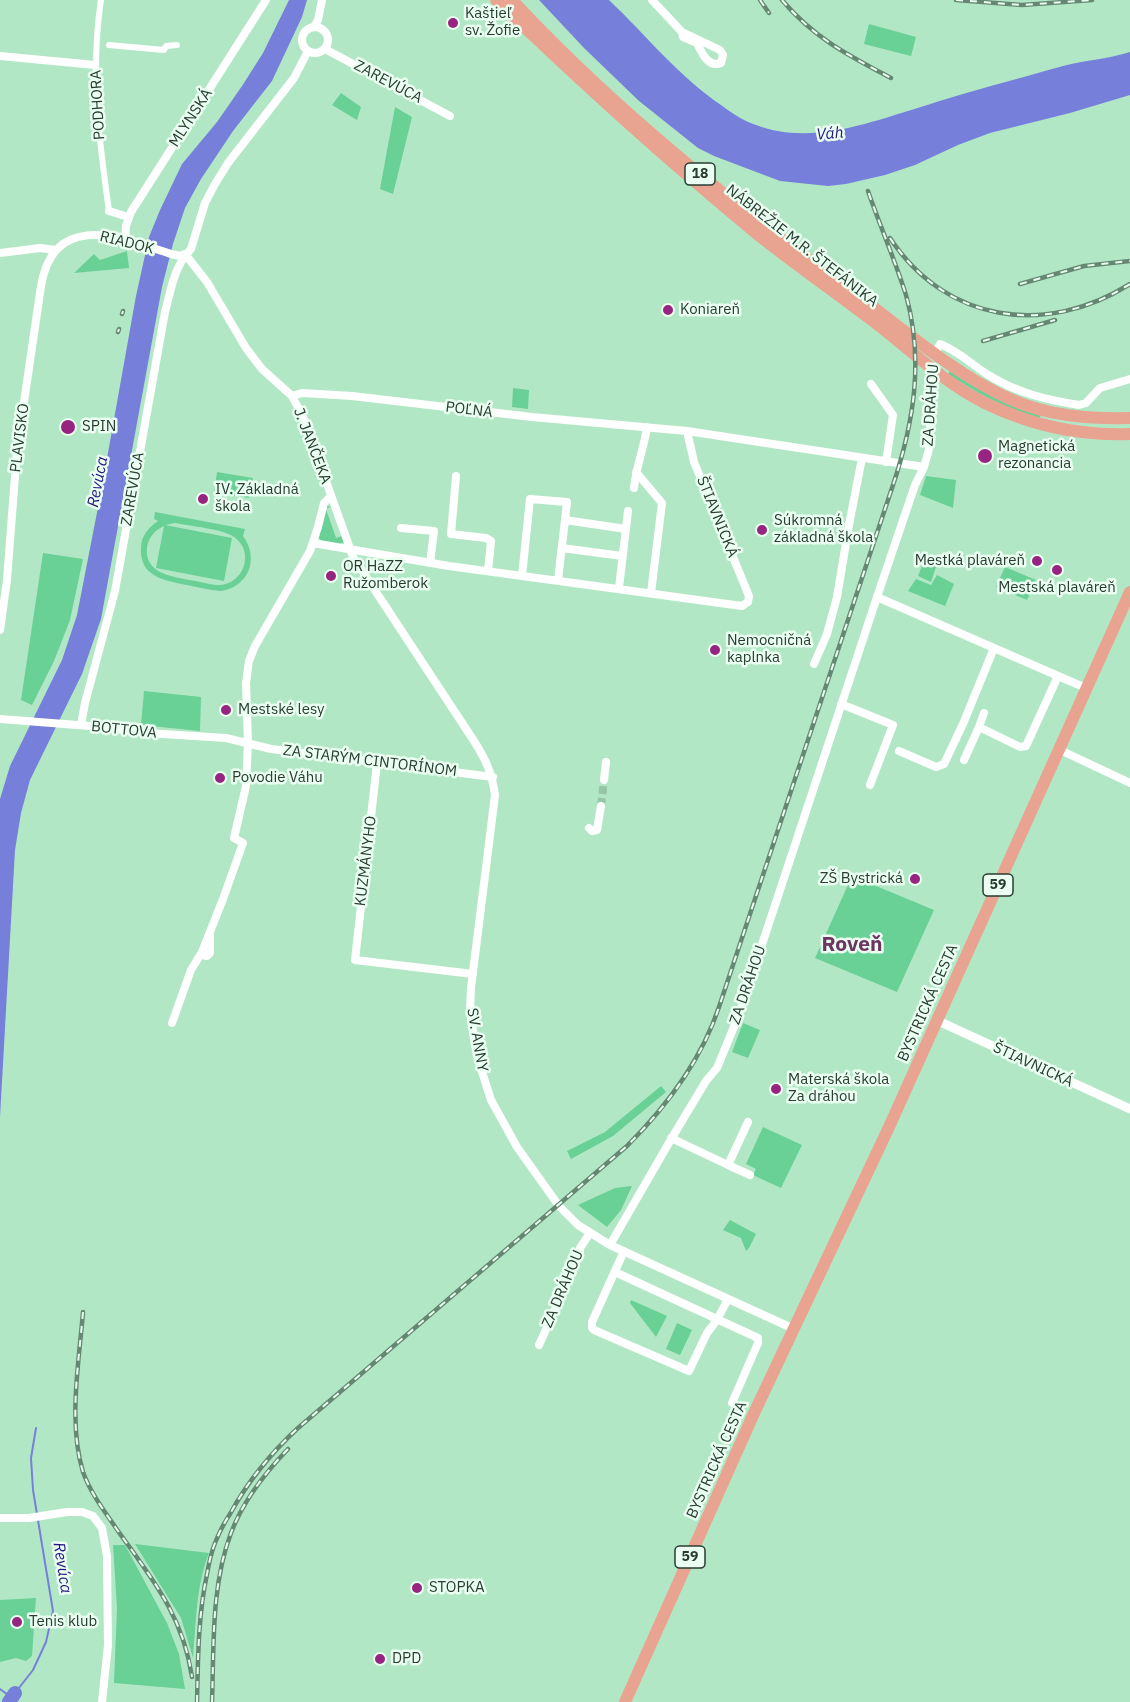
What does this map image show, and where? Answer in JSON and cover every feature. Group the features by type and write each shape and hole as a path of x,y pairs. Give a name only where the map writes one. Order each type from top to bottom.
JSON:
{"main road":[{"name":"NÁBREŽIE M.R. ŠTEFÁNIKA","path":"496,0 567,69 670,160 756,232 947,380 985,403 1031,422 1092,433 1130,434"},
{"name":"NÁBREŽIE M.R. ŠTEFÁNIKA","path":"512,0 573,63 684,161 778,238 957,369 980,384 1042,410 1080,417 1130,418"},
{"name":"BYSTRICKÁ CESTA","path":"625,1702 755,1411 889,1127 1130,592"}],"street":[{"name":"PODHORA","path":"101,0 95,65 98,129 110,211"},
{"name":"MLYNSKÁ","path":"125,240 129,217 266,0"},
{"name":"ZAREVÚCA","path":"81,725 115,591 165,312 175,274 185,254 191,249 206,203 224,170 294,78 308,51 303,45 302,37 307,30 314,27 318,20 322,0"},
{"path":"652,0 682,32 720,50 723,55 722,63 717,65 711,63 704,56 697,42 683,37 682,32"},
{"path":"308,51 317,53 325,49 328,43 327,36 321,29 314,27"},
{"path":"96,45 164,50 166,46 177,45"},
{"name":"ZAREVÚCA","path":"325,49 450,116"},
{"path":"0,56 95,65"},
{"path":"110,211 129,217"},
{"name":"RIADOK","path":"0,253 40,248 56,250 74,239 99,234 171,254 180,256 185,254"},
{"name":"PLAVISKO","path":"0,630 7,580 17,450 44,272 50,257 56,250"},
{"path":"185,254 207,282 250,354 262,369 292,396"},
{"name":"ZA DRÁHOU","path":"610,1245 671,1138 706,1081 717,1068 738,1017 877,597 915,485 924,467 931,436 934,353 939,344 951,348 992,377 1027,394 1057,401 1079,405 1086,403 1100,388 1130,379"},
{"path":"871,384 893,416 886,462"},
{"name":"POĽNÁ","path":"292,396 302,393 352,396 544,418 687,431 924,467"},
{"name":"J. JANČEKA","path":"292,396 304,419 358,566 474,741 493,777"},
{"path":"634,488 647,427"},
{"name":"ŠTIAVNICKÁ","path":"651,593 735,606 742,606 748,602 748,593 694,462 687,431"},
{"path":"813,664 827,634 837,597 862,458"},
{"path":"313,543 430,563 651,593 662,503 636,472"},
{"path":"456,476 451,534 486,538 490,541 488,571"},
{"path":"172,1023 191,970 202,952 235,869 243,843 234,838 246,786 248,743 245,706 251,653 310,552 324,503 331,496"},
{"path":"522,576 530,499 567,502 558,580"},
{"path":"619,588 628,511"},
{"path":"566,520 626,529"},
{"path":"400,528 434,531 430,563"},
{"path":"562,548 622,556"},
{"path":"877,597 1088,689"},
{"path":"900,751 936,767 944,764 994,648"},
{"path":"979,727 1020,747 1026,746 1058,676"},
{"path":"841,704 893,725 870,785"},
{"path":"964,760 984,713"},
{"name":"BOTTOVA","path":"0,719 226,738 248,743"},
{"name":"ZA STARÝM CINTORÍNOM","path":"248,743 271,749 493,777"},
{"path":"1060,750 1130,783"},
{"path":"604,780 606,762"},
{"name":"KUZMÁNYHO","path":"377,763 355,960 473,974"},
{"name":"SV. ANNY","path":"493,777 495,795 470,1012 477,1056 491,1100 517,1147 569,1217 590,1233"},
{"path":"589,828 592,831 597,830 601,806"},
{"name":"ŠTIAVNICKÁ","path":"936,1020 1130,1109"},
{"path":"728,1165 748,1122"},
{"path":"671,1138 750,1175"},
{"path":"590,1233 610,1245 794,1329"},
{"name":"ZA DRÁHOU","path":"538,1345 580,1254 580,1248 590,1233"},
{"path":"624,1251 592,1322 594,1330 689,1371 707,1333 728,1299"},
{"name":"BYSTRICKÁ CESTA","path":"615,1272 758,1338 732,1402"},
{"path":"0,1518 30,1518 67,1512 88,1513 98,1521 102,1528 107,1556 108,1645 102,1702"}],"green space":[{"path":"869,24 916,37 911,56 864,44"},
{"path":"341,93 361,107 357,120 332,105"},
{"path":"395,107 412,117 393,194 380,189"},
{"path":"127,251 129,268 74,273 94,254 100,260"},
{"path":"950,371 1041,416 1038,418 1014,410 991,399 948,374"},
{"path":"513,388 529,390 528,409 512,407"},
{"path":"217,472 253,478 249,498 214,492"},
{"path":"926,476 956,480 953,508 920,495"},
{"path":"327,505 330,507 326,509 336,538 342,536 344,542 340,544 321,541 319,538 325,507"},
{"path":"155,512 245,529 243,536 251,554 251,562 244,578 238,584 221,591 171,582 155,576 144,565 141,548 146,532 158,521 154,519","holes":["175,523 214,530 234,537 241,543 244,551 245,559 239,575 225,584 216,585 174,577 154,568 147,556 147,547 153,534 164,526 156,568 224,581 232,538 165,525"]},
{"path":"43,553 83,559 70,620 54,661 32,705 21,700"},
{"path":"925,558 936,567 931,582 918,576"},
{"path":"1005,567 1036,580 1027,600 996,587"},
{"path":"937,575 954,584 945,606 908,591 916,579 931,585"},
{"path":"144,691 201,697 200,731 141,725"},
{"path":"852,876 934,910 897,992 815,958"},
{"path":"743,1023 760,1030 748,1058 732,1052"},
{"path":"661,1086 666,1092 613,1136 571,1159 567,1151 605,1132"},
{"path":"763,1127 802,1145 781,1188 753,1175 756,1169 746,1164"},
{"path":"632,1186 621,1210 607,1227 578,1205 615,1188"},
{"path":"730,1220 756,1234 746,1251 741,1238 723,1230"},
{"path":"631,1300 667,1316 656,1337 630,1303"},
{"path":"677,1323 692,1330 680,1355 666,1349"},
{"path":"135,1544 209,1553 199,1591 193,1658 181,1618"},
{"path":"113,1545 125,1545 167,1623 179,1654 185,1689 114,1683 117,1608"},
{"name":"Tenis klub","path":"36,1598 32,1656 26,1661 16,1658 0,1662 0,1600"}],"water":[{"path":"289,0 307,0 302,17 272,81 233,131 201,179 185,208 173,244 162,287 101,619 82,674 30,780 21,813 15,850 0,1117 0,799 10,766 62,660 77,615 149,237 182,164 217,122 242,86 263,53"},
{"name":"Váh","path":"539,0 609,0 705,94 742,119 777,131 819,132 862,125 1063,66 1130,52 1130,95 990,133 915,165 885,175 828,186 780,181 698,148 639,101"}],"waterway":[{"name":"Revúca","path":"15,1693 33,1670 46,1642 53,1611 33,1490 31,1458 36,1428"},
{"path":"0,1689 8,1695"},
{"name":"Revúca","path":"9,1702 15,1693"}],"tunnel":[{"path":"601,806 604,780"}],"railway":[{"path":"760,0 769,13"},
{"path":"782,0 819,35 891,78"},
{"path":"956,0 1022,5 1092,0"},
{"path":"197,1702 200,1622 210,1558 222,1528 252,1479 298,1428 627,1146 669,1099 693,1064 712,1027 893,485 911,414 915,367 915,343 911,319 902,282 868,191"},
{"path":"890,238 913,267 939,288 968,304 1000,313 1032,315 1065,311 1098,301 1130,284"},
{"path":"1020,284 1084,266 1130,261"},
{"path":"983,341 1055,320"},
{"path":"83,1312 75,1413 83,1472 99,1503 165,1600 182,1635 192,1677"},
{"path":"212,1702 217,1595 231,1533 248,1499 288,1449"}],"place":[{"name":"Kaštieľ sv. Žofie","path":"453,23"},
{"name":"Koniareň","path":"668,310"},
{"name":"SPIN","path":"68,427"},
{"name":"Magnetická rezonancia","path":"985,456"},
{"name":"IV. Základná škola","path":"203,499"},
{"name":"Súkromná základná škola","path":"762,530"},
{"name":"Mestká plaváreň","path":"1037,561"},
{"name":"Mestská plaváreň","path":"1057,570"},
{"name":"OR HaZZ Ružomberok","path":"331,576"},
{"name":"Nemocničná kaplnka","path":"715,650"},
{"name":"Mestské lesy","path":"226,710"},
{"name":"Povodie Váhu","path":"220,778"},
{"name":"ZŠ Bystrická","path":"915,879"},
{"name":"Materská škola Za dráhou","path":"776,1089"},
{"name":"STOPKA","path":"417,1588"},
{"name":"Tenis klub","path":"17,1622"},
{"name":"DPD","path":"380,1659"}],"district":[{"name":"Roveň","path":"852,945"}]}
